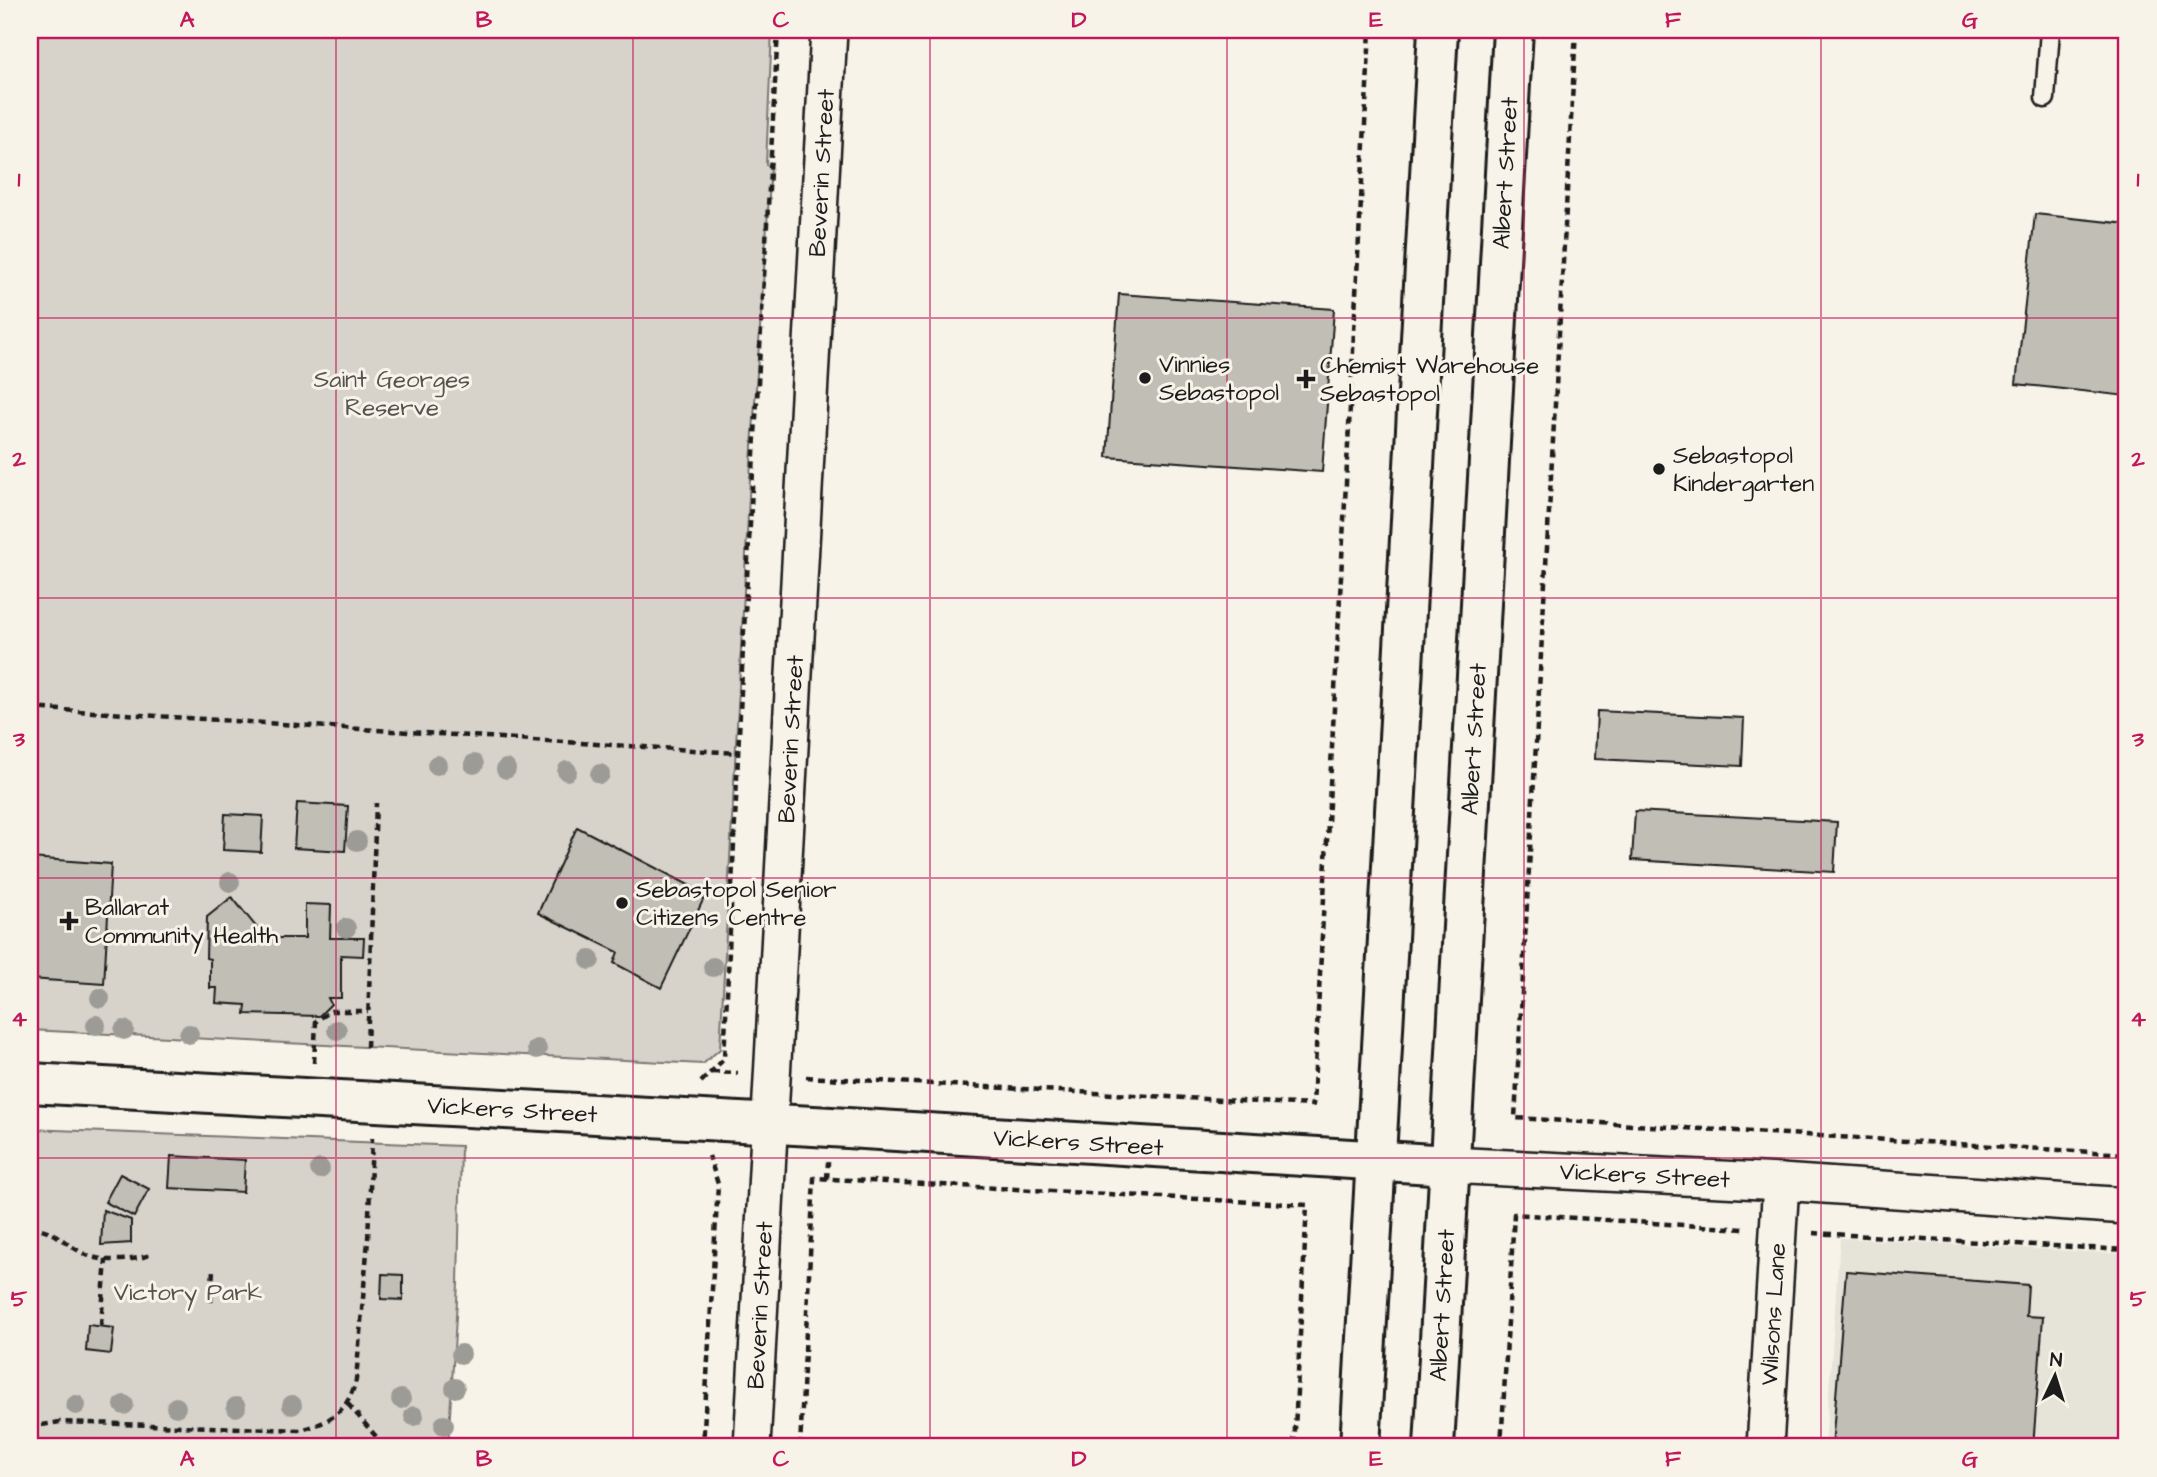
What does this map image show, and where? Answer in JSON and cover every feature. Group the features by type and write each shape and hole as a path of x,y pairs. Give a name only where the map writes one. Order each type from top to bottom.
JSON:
{"main road":[{"path":"1360,1447 1438,30"},
{"name":"Albert Street","path":"1434,1447 1513,30"},
{"name":"Vickers Street","path":"30,1083 1449,1164"}],"street":[{"name":"Beverin Street","path":"751,1447 829,30"},
{"name":"Vickers Street","path":"1449,1164 1781,1182 2127,1206"},
{"name":"Wilsons Lane","path":"1765,1447 1781,1182"}],"lane":[{"path":"2045,99 2050,30"}],"path":[{"path":"778,30 724,1059 711,1072 1313,1105 1370,30"},
{"path":"1576,30 1516,1118 2127,1154"},
{"path":"30,708 738,753"},
{"path":"367,1047 376,803"},
{"path":"314,1064 316,1021 331,1011 368,1011"},
{"path":"30,1427 60,1422 302,1430 325,1421 348,1404 356,1380 363,1313 372,1137"},
{"path":"703,1447 718,1184 709,1155"},
{"path":"800,1447 814,1178 1307,1205 1294,1447"},
{"path":"1501,1447 1514,1214 2127,1250"},
{"path":"30,1226 50,1230 81,1253 106,1259 130,1260 151,1255"},
{"path":"101,1325 106,1259"},
{"path":"211,1302 213,1269"},
{"path":"348,1404 379,1440"}],"shaded area":[{"path":"1840,1238 2127,1254 2127,1447 1825,1447"}],"green space":[{"name":"Saint Georges Reserve","path":"30,30 772,30 766,165 771,166 750,477 720,1049 703,1064 30,1030"},
{"name":"Victory Park","path":"30,1129 461,1146 458,1284 448,1447 30,1447"}],"building":[{"path":"2035,214 2127,224 2127,396 2016,384"},
{"path":"1119,294 1334,309 1322,472 1107,457"},
{"path":"1597,711 1744,718 1742,766 1595,759"},
{"path":"297,803 348,806 345,851 294,848"},
{"path":"1635,811 1837,822 1834,872 1632,860"},
{"path":"225,814 263,816 261,852 223,850"},
{"name":"Sebastopol Senior Citizens Centre","path":"577,827 706,894 661,988 614,963 618,952 538,913"},
{"name":"Ballarat Community Health","path":"30,858 111,864 104,984 30,979"},
{"path":"232,897 265,938 305,938 305,904 331,905 330,938 364,938 363,956 341,955 341,998 328,998 331,1004 319,1016 245,1014 246,1005 216,1003 217,988 210,988 210,959 206,958 207,917"},
{"path":"171,1156 245,1160 243,1192 169,1188"},
{"path":"120,1174 149,1189 134,1217 105,1202"},
{"path":"103,1210 131,1220 131,1243 101,1245"},
{"path":"1846,1271 2028,1285 2026,1316 2043,1317 2033,1447 1832,1447"},
{"path":"382,1274 403,1275 403,1300 381,1299"},
{"path":"88,1325 114,1328 111,1354 86,1351"}],"place":[{"name":"Vinnies Sebastopol","path":"1145,378"},
{"name":"Chemist Warehouse Sebastopol","path":"1306,379"},
{"name":"Sebastopol Kindergarten","path":"1659,469"},
{"name":"Sebastopol Senior Citizens Centre","path":"622,903"},
{"name":"Ballarat Community Health","path":"69,921"}]}
